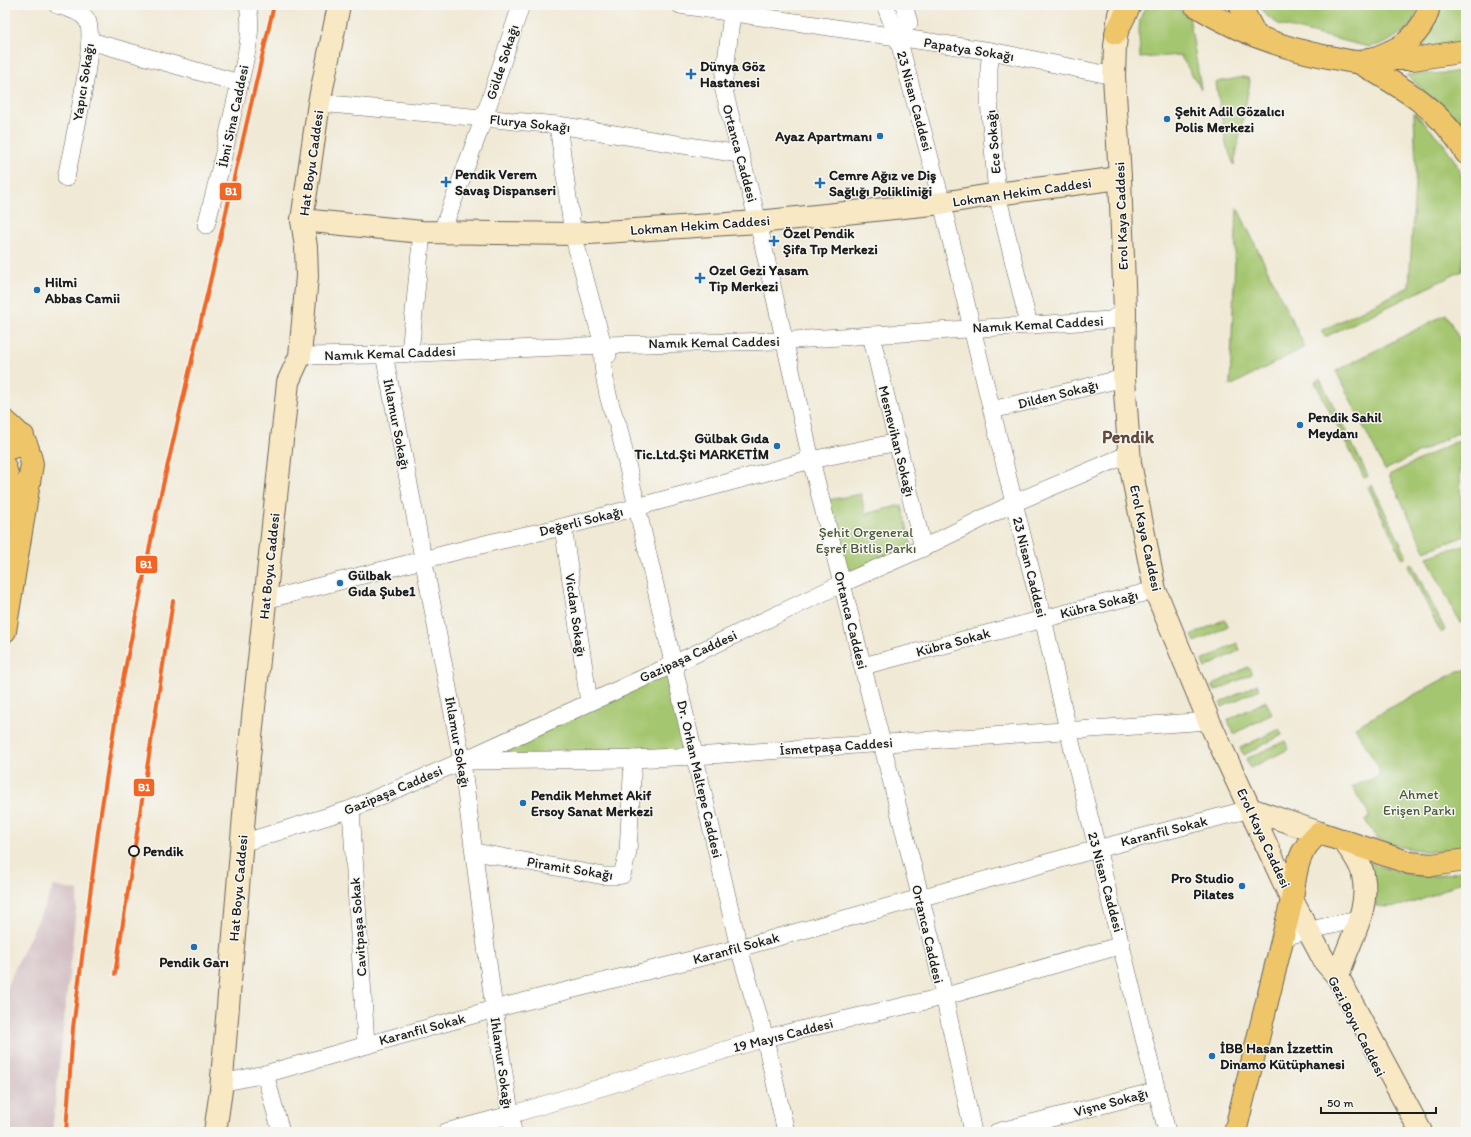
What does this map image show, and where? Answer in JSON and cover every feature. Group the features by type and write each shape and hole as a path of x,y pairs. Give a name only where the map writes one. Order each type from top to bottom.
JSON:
{"main road":[{"path":"1116,33 1130,5"},
{"path":"1196,5 1256,36 1289,49 1363,60 1413,59 1466,51"},
{"path":"1240,5 1256,36"},
{"path":"1363,60 1391,52 1412,38 1420,28 1427,14 1428,5"},
{"path":"1363,60 1406,90 1446,123 1466,153"},
{"path":"5,421 23,436 32,464 5,631"},
{"path":"5,450 13,447 23,436"},
{"path":"5,467 19,520 20,539"},
{"path":"1292,900 1294,878 1300,857 1307,844 1320,833 1421,865 1445,864 1466,860"},
{"name":"Erol Kaya Caddesi","path":"1236,1132 1292,900"}],"street":[{"name":"Yapıcı Sokağı","path":"57,5 80,13 90,26 90,41 66,178"},
{"name":"İbni Sina Caddesi","path":"206,225 218,180 250,34 248,5"},
{"name":"Hat Boyu Caddesi","path":"215,1132 221,1083 265,600 288,382 300,356 307,276 306,247 302,220 320,103 339,5"},
{"name":"Gölde Sokağı","path":"410,353 432,231 484,118 520,5"},
{"name":"Papatya Sokağı","path":"680,5 703,7 732,13 896,32 1114,76"},
{"name":"23 Nisan Caddesi","path":"885,5 896,32 948,198 973,328 992,410 1043,618 1096,849 1122,945 1167,1132"},
{"path":"896,32 909,23 904,5"},
{"name":"Erol Kaya Caddesi","path":"1120,5 1116,33 1114,76 1120,178 1125,311 1124,378 1129,454 1155,590 1209,721 1292,900"},
{"name":"Ortanca Caddesi","path":"732,13 723,87 739,154 758,222 811,460 938,967 972,1132"},
{"path":"90,41 239,83"},
{"name":"Ece Sokağı","path":"991,51 989,68 990,101 997,194 1029,325"},
{"name":"Flurya Sokağı","path":"320,103 558,125 739,154"},
{"name":"Dr. Orhan Maltepe Caddesi","path":"558,125 574,234 603,344 603,364 613,413 618,425 739,948 765,1038 786,1132"},
{"name":"Lokman Hekim Caddesi","path":"302,220 432,231 574,234 758,222 1120,178"},
{"name":"Namık Kemal Caddesi","path":"300,356 410,353 603,344 784,340 1111,320 1120,316 1125,311"},
{"name":"Mesnevihan Sokağı","path":"871,335 923,548"},
{"name":"Ihlamur Sokağı","path":"384,354 462,761 475,852 494,1009 513,1132"},
{"name":"Dilden Sokağı","path":"992,410 1124,378"},
{"name":"Değerli Sokağı","path":"265,600 424,559 564,527 811,460 898,442"},
{"name":"Gazipaşa Caddesi","path":"242,844 350,809 462,761 674,664 842,584 923,548 1014,503 1129,454"},
{"name":"Vicdan Sokağı","path":"564,527 589,702"},
{"name":"Kübra Sokağı","path":"1043,618 1155,590"},
{"name":"Kübra Sokak","path":"863,666 1043,618"},
{"name":"İsmetpaşa Caddesi","path":"462,761 633,759 695,756 881,742 1209,721"},
{"name":"Piramit Sokağı","path":"475,852 604,876 622,875 628,852 633,759"},
{"name":"Cavitpaşa Sokak","path":"350,809 366,1044"},
{"path":"1250,809 1320,833"},
{"name":"Karanfil Sokak","path":"221,1083 265,1074 366,1044 494,1009 739,948 1096,849 1250,809"},
{"path":"1331,970 1343,958 1361,918 1365,893 1363,874 1343,840"},
{"path":"1292,900 1422,1132"},
{"path":"1282,941 1291,935 1310,932 1361,918"},
{"name":"19 Mayıs Caddesi","path":"446,1132 510,1115 765,1038 943,997 1122,945"},
{"name":"Gezi Boyu Caddesi","path":"1331,970 1332,984 1412,1132"},
{"path":"265,1074 281,1132"},
{"name":"Vişne Sokağı","path":"997,1132 1156,1091"}],"shaded area":[{"path":"5,496 15,535 5,597"},
{"path":"54,886 78,891 52,1132 5,1132 5,990"}],"green space":[{"path":"1148,5 1172,5 1189,16 1201,89 1180,55 1140,58 1140,22 1141,16"},
{"path":"1259,5 1421,5 1408,29 1386,43 1369,47 1280,25 1268,17"},
{"path":"1439,5 1466,5 1466,45 1412,48"},
{"path":"1466,70 1466,136 1454,117 1406,75 1447,73"},
{"path":"1244,77 1248,78 1250,82 1234,165 1226,144 1216,83"},
{"path":"1414,112 1443,143 1455,161 1465,184 1466,219 1462,271 1325,337 1321,331 1409,287 1416,167"},
{"path":"1237,207 1305,347 1230,386"},
{"path":"1446,314 1466,352 1466,395 1459,417 1459,432 1385,470 1336,371"},
{"path":"1320,379 1368,476 1364,478 1315,382"},
{"path":"1459,440 1461,507 1465,536 1425,551 1389,475"},
{"path":"1372,485 1407,557 1403,559 1368,487"},
{"name":"Şehit Orgeneral Eşref Bitlis Parkı","path":"861,494 865,514 902,505 912,548 845,576 828,500"},
{"path":"1466,544 1466,621 1460,623 1427,557"},
{"path":"1412,564 1445,630 1441,633 1408,566"},
{"path":"1225,619 1228,626 1195,642 1192,635"},
{"path":"1237,643 1240,650 1205,668 1202,661"},
{"path":"669,662 690,751 482,757"},
{"path":"1248,667 1252,674 1215,691 1212,685"},
{"name":"Ahmet Erişen Parkı","path":"1466,670 1466,846 1446,851 1430,852 1401,847 1377,839 1365,820 1369,818 1368,812 1352,787 1379,776 1379,768 1355,727 1458,671"},
{"path":"1257,684 1260,689 1222,707 1220,703"},
{"path":"1266,701 1272,714 1234,734 1228,720"},
{"path":"1279,729 1282,735 1244,755 1240,748"},
{"path":"1285,741 1289,749 1250,768 1246,759"},
{"path":"1364,861 1402,873 1428,876 1453,873 1466,868 1466,879 1434,895 1411,903 1388,907 1376,906 1372,878"}],"transit line":[{"name":"B1","path":"66,1132 73,1028 98,832 117,709 157,511 274,5"},
{"name":"B1","path":"115,974 173,601"}],"place":[{"name":"Dünya Göz Hastanesi","path":"691,74"},
{"name":"Şehit Adil Gözalıcı Polis Merkezi","path":"1167,119"},
{"name":"Ayaz Apartmanı","path":"880,136"},
{"name":"Pendik Verem Savaş Dispanseri","path":"446,182"},
{"name":"Cemre Ağız ve Diş Sağlığı Polikliniği","path":"820,183"},
{"name":"Özel Pendik Şifa Tıp Merkezi","path":"774,241"},
{"name":"Ozel Gezi Yasam Tip Merkezi","path":"700,278"},
{"name":"Hilmi Abbas Camii","path":"37,290"},
{"name":"Pendik Sahil Meydanı","path":"1300,425"},
{"name":"Gülbak Gıda Tic.Ltd.Şti MARKETİM","path":"777,446"},
{"name":"Gülbak Gıda Şube1","path":"340,583"},
{"name":"Pendik Mehmet Akif Ersoy Sanat Merkezi","path":"523,803"},
{"name":"Pendik","path":"134,851"},
{"name":"Pro Studio Pilates","path":"1242,886"},
{"name":"Pendik Garı","path":"194,947"},
{"name":"İBB Hasan İzzettin Dinamo Kütüphanesi","path":"1212,1056"}],"district":[{"name":"Pendik","path":"1128,437"}]}
